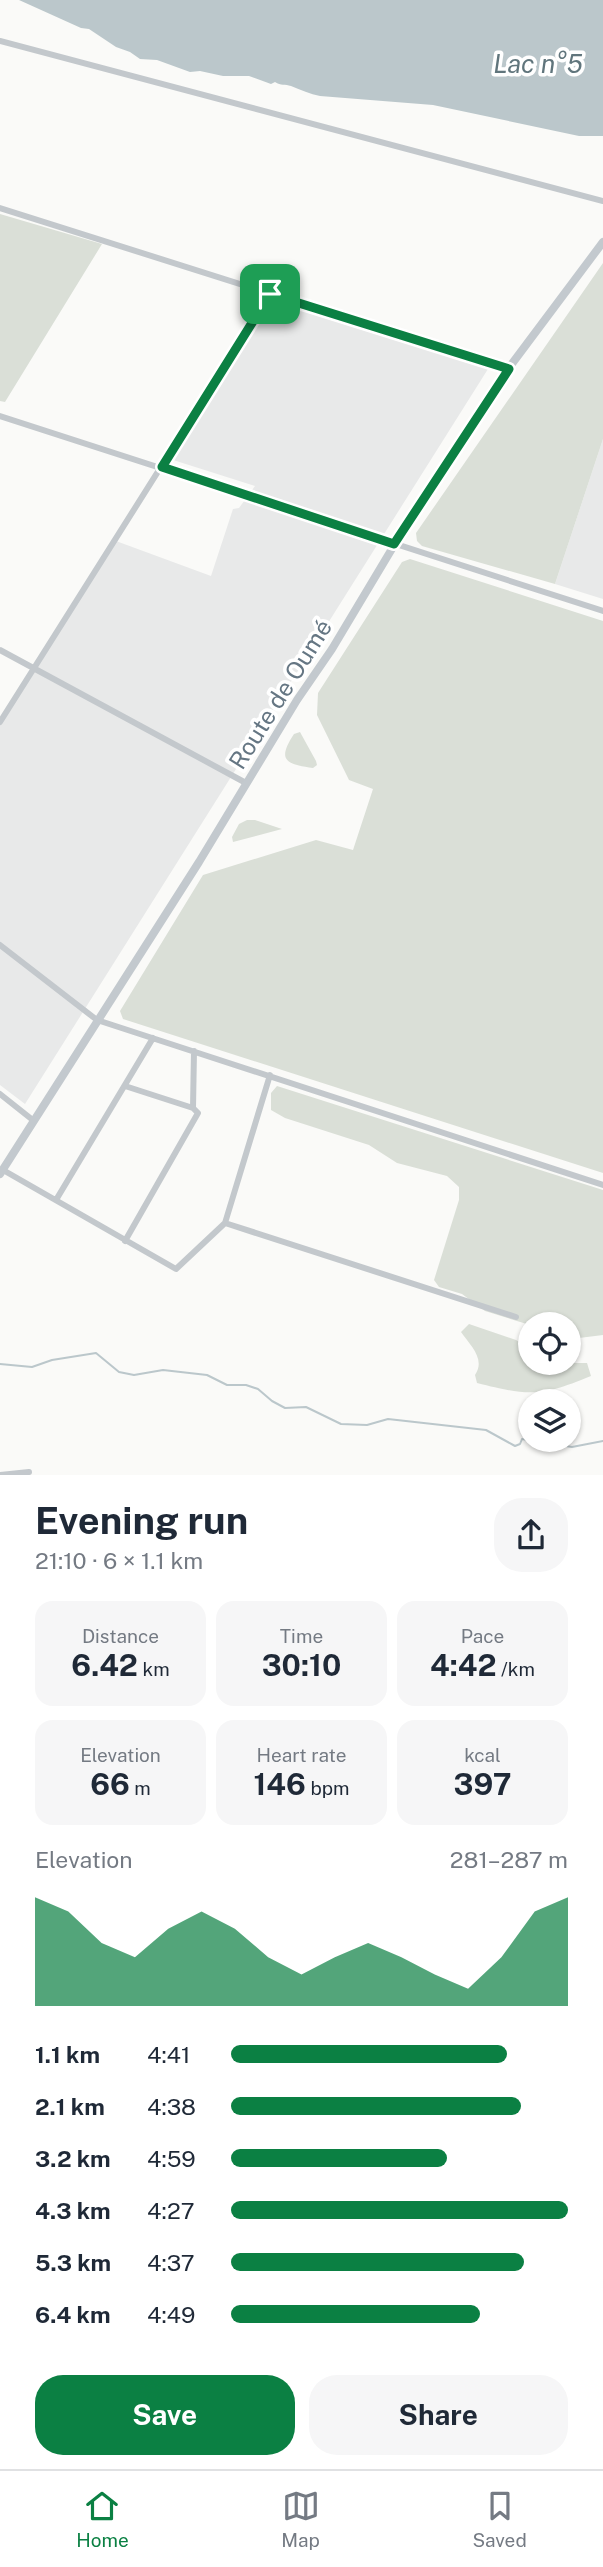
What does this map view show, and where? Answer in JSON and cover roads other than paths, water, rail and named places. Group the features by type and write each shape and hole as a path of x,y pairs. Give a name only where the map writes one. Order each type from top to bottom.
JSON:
{"main road":[{"name":"Route de Oumé","path":"1,1172 199,862 394,544 509,369 603,242"}],"street":[{"path":"0,41 603,201"},
{"path":"0,208 509,369"},
{"path":"0,722 270,294"},
{"path":"0,416 603,611"},
{"path":"0,650 246,783"},
{"path":"0,945 97,1020 603,1185"},
{"path":"56,1200 153,1038"},
{"path":"193,1108 194,1051"},
{"path":"1,1172 56,1200 176,1269 225,1223 270,1075"},
{"path":"125,1086 193,1108 198,1113 125,1241"},
{"path":"0,1094 34,1121"},
{"path":"225,1223 516,1317"},
{"path":"0,1475 29,1472"}],"water":[{"name":"Lac n°5","path":"19,0 603,0 603,136 579,136 433,105 320,96 249,76 190,72 157,60 140,59 89,29 81,28"}],"waterway":[{"path":"0,1364 32,1367 52,1360 96,1353 119,1372 134,1375 163,1370 207,1375 227,1385 246,1385 258,1389 285,1408 306,1407 341,1424 367,1425 388,1419 486,1430 515,1446 520,1444 522,1439 572,1447 603,1441"}]}
